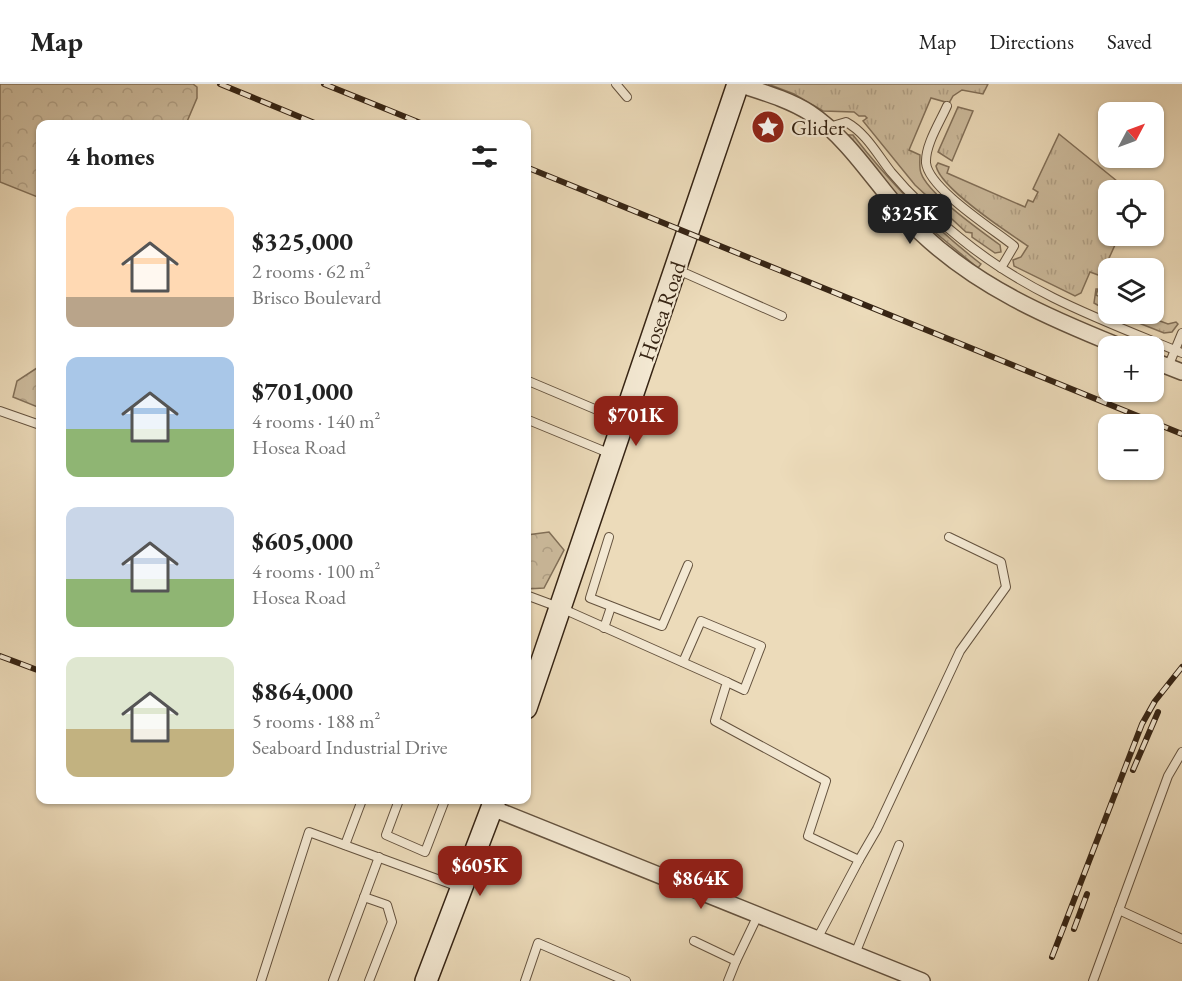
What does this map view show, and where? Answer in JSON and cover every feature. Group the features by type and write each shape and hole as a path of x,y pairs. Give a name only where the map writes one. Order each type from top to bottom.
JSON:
{"street":[{"path":"738,84 800,107 828,127 896,208 922,235 970,273 1032,309 1098,337"},
{"name":"Hosea Road","path":"531,694 738,84"},
{"path":"426,981 494,804 922,981"}],"lane":[{"path":"616,84 627,97"},
{"path":"947,105 927,152 928,170 943,190 1014,246 1001,268"},
{"path":"828,127 846,122 858,129 913,195 961,239 1017,281 1056,301 1178,351"},
{"path":"676,269 782,316"},
{"path":"1168,367 1178,351 1182,333"},
{"path":"531,382 624,422"},
{"path":"0,411 36,424"},
{"path":"531,421 613,455"},
{"path":"609,537 590,598 662,626 688,565"},
{"path":"817,939 877,829 960,651 1006,587 1001,562 949,537"},
{"path":"531,597 561,608 744,690 761,646 701,621 683,662"},
{"path":"604,628 611,607"},
{"path":"727,682 715,721 826,781 808,836 859,860"},
{"path":"1093,981 1168,776 1182,752"},
{"path":"345,845 360,804"},
{"path":"398,804 386,835 425,852 443,804"},
{"path":"261,981 309,832 462,888"},
{"path":"855,954 899,845"},
{"path":"333,981 379,857"},
{"path":"364,897 387,905 392,922 369,981"},
{"path":"1119,910 1182,939"},
{"path":"728,981 758,915"},
{"path":"694,940 736,962"},
{"path":"525,981 538,942 626,981"}],"green space":[{"path":"0,84 193,84 197,87 197,98 188,120 36,120 36,196 0,182"},
{"path":"768,84 988,84 983,94 962,90 953,96 949,103 931,98 909,150 920,155 921,173 934,191 956,212 1000,245 1001,252 995,253 972,237 972,233 966,232 915,185 863,121 867,118 865,116 859,116 854,112 823,111 794,94"},
{"path":"958,107 973,111 952,161 938,152"},
{"path":"1059,134 1098,168 1116,180 1098,180 1098,246 1114,246 1109,258 1098,258 1098,275 1090,272 1081,293 1075,296 1014,266 1013,260 1021,257 1028,246 962,198 936,166 938,163 949,167 947,173 1025,207 1028,200 1033,202 1038,192 1033,189"},
{"path":"847,135 853,135 913,204 981,264 978,268 914,215"},
{"path":"1096,289 1098,289 1096,295 1098,296 1098,305 1094,303"},
{"path":"1176,322 1178,324 1172,332 1164,333 1141,324"},
{"path":"36,369 36,406 13,397 17,381"},
{"path":"549,532 564,550 544,588 531,589 531,534"}],"railway":[{"path":"220,84 307,120"},
{"path":"324,84 413,120"},
{"path":"531,169 1182,434"},
{"path":"0,656 36,670"},
{"path":"1052,957 1142,724 1155,701 1182,667"},
{"path":"1133,770 1158,712"},
{"path":"1074,929 1087,894"}],"place":[{"name":"Glider","path":"768,127"}]}
